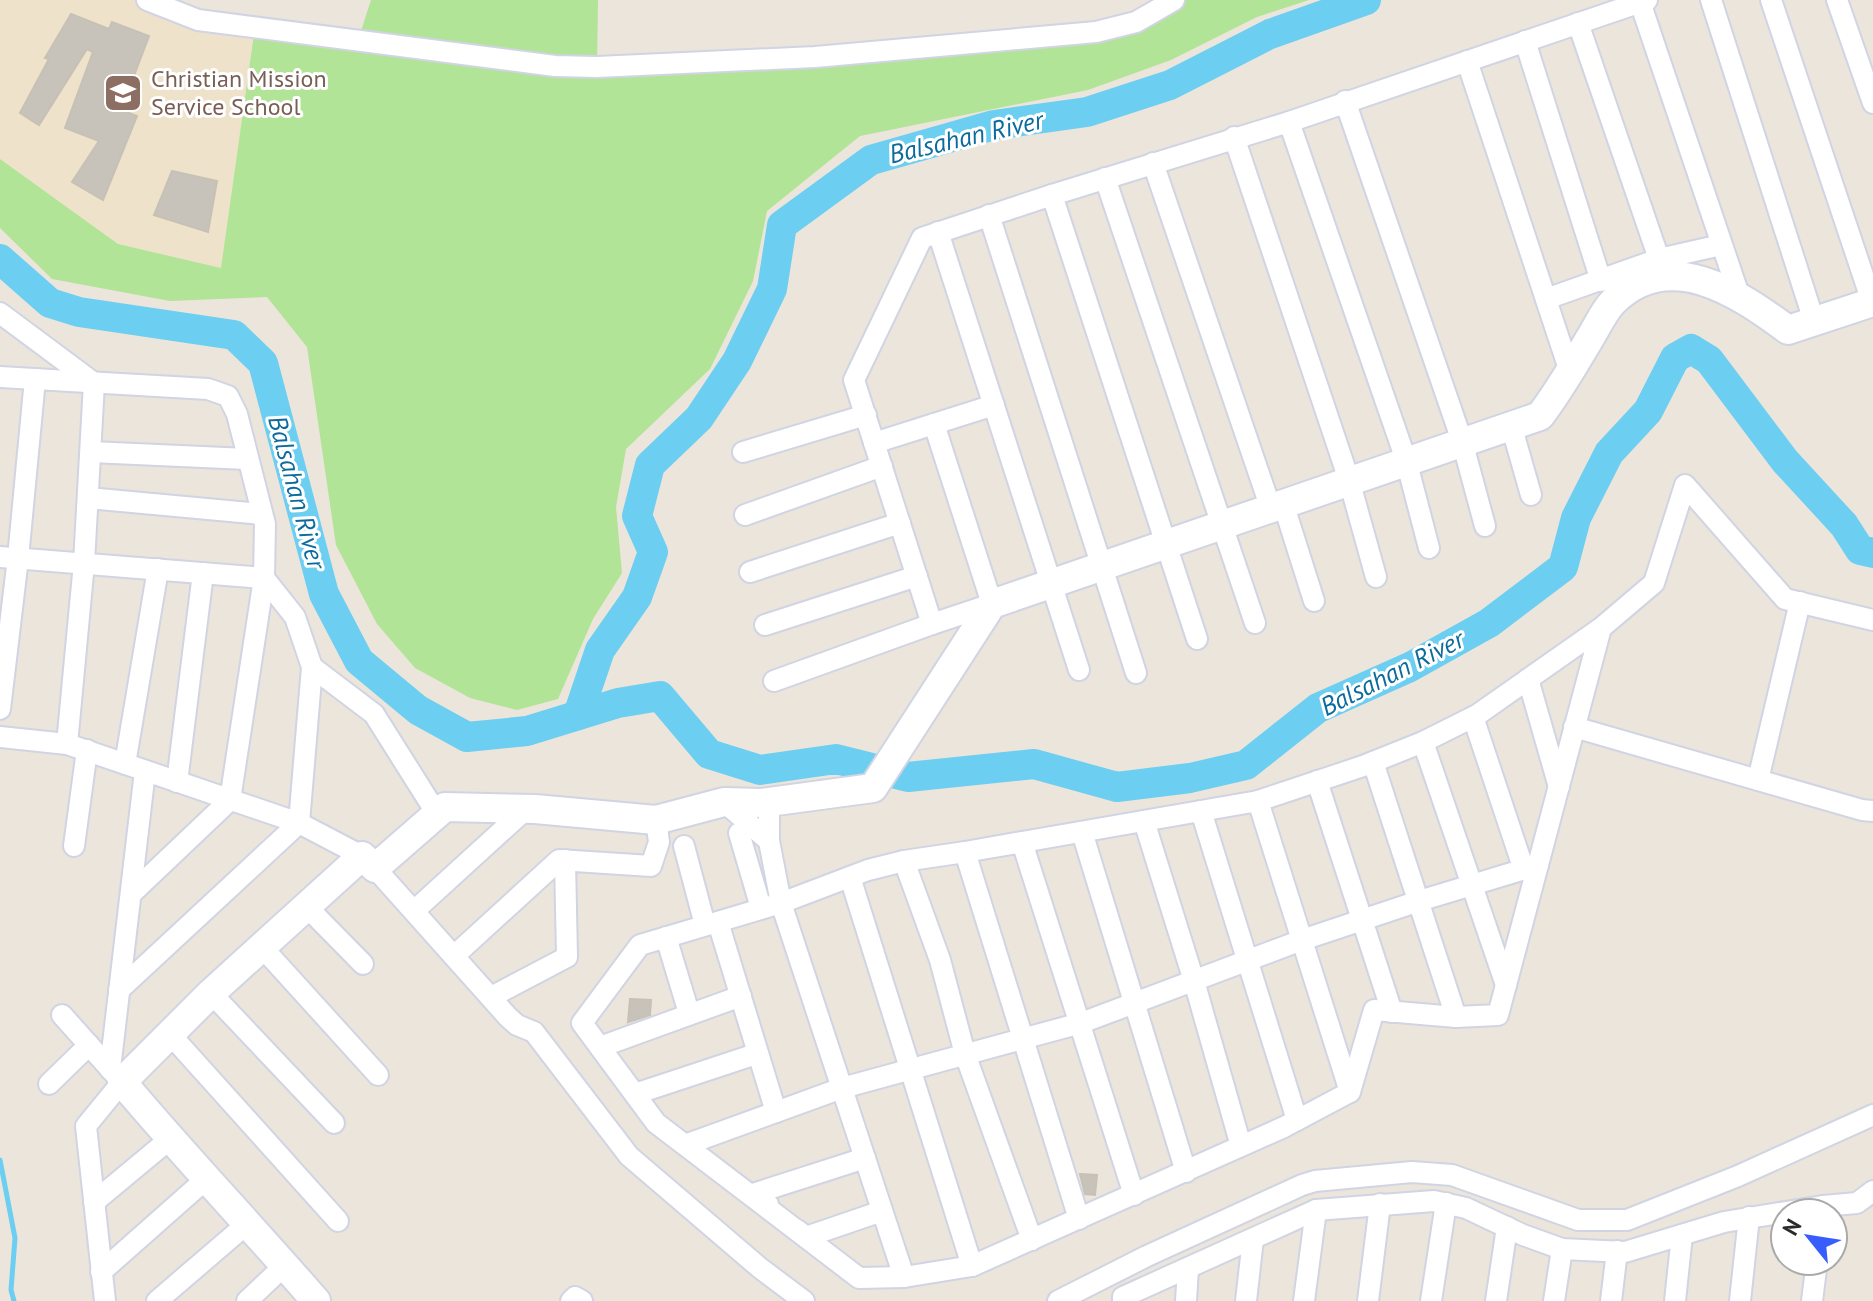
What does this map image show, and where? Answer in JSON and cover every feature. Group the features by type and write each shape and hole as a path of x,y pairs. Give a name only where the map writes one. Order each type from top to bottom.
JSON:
{"street":[{"path":"147,0 198,20 555,66 597,67 815,57 1096,32 1136,22 1174,0"},
{"path":"1711,0 1814,321"},
{"path":"774,681 1221,523 1540,416 1612,303 1638,282 1671,276 1697,278 1739,295 1788,330 1873,303 1771,0"},
{"path":"1837,0 1873,103"},
{"path":"932,624 854,380 922,238 1289,122 1643,1 1739,295"},
{"path":"1578,23 1659,259"},
{"path":"1525,41 1601,281"},
{"path":"1467,61 1570,372"},
{"path":"1345,101 1462,441 1485,526"},
{"path":"1289,122 1406,460 1429,548"},
{"path":"1234,137 1349,480 1376,577"},
{"path":"1153,163 1314,601"},
{"path":"1105,178 1255,623"},
{"path":"1052,195 1197,639"},
{"path":"989,215 1136,673"},
{"path":"938,232 1079,670"},
{"path":"1546,299 1659,259 1721,245"},
{"path":"0,313 94,383"},
{"path":"0,377 208,389 228,396 237,414 265,524 264,578 230,800 131,894"},
{"path":"0,709 9,557 35,379"},
{"path":"74,846 94,383"},
{"path":"874,443 994,405"},
{"path":"743,452 866,415"},
{"path":"934,424 992,604"},
{"path":"1511,425 1531,495"},
{"path":"91,452 247,459"},
{"path":"745,515 882,466"},
{"path":"1601,628 1559,787 1531,868 1498,1015 1456,1017 1374,1010 1350,1092 1186,1172 972,1266 904,1277 859,1278 656,1123 582,1023 640,945 771,906 904,861 1258,801 1423,742 1473,717 1601,628 1654,583 1685,485 1785,599 1873,620"},
{"path":"88,498 262,514"},
{"path":"750,572 900,523"},
{"path":"9,557 264,578 295,617 312,667 299,823 119,990"},
{"path":"116,1076 119,990 131,894 135,767 158,569"},
{"path":"177,782 203,573"},
{"path":"765,625 917,576"},
{"path":"1758,780 1800,602"},
{"path":"105,1301 86,1126 116,1076 169,1033 306,906 445,807 526,809 656,820 724,802 769,802 873,788 992,604"},
{"path":"312,667 374,714 437,814"},
{"path":"1528,679 1559,787"},
{"path":"1473,717 1531,868"},
{"path":"1574,727 1873,811"},
{"path":"0,737 77,747 299,823 368,862 517,1025 534,1032 629,1156 760,1268 804,1301"},
{"path":"1423,742 1506,985"},
{"path":"1373,762 1456,1017"},
{"path":"1317,781 1392,1012"},
{"path":"1258,801 1350,1092"},
{"path":"724,802 769,841"},
{"path":"769,802 771,906"},
{"path":"414,911 526,809"},
{"path":"1201,811 1250,960 1297,1120"},
{"path":"454,956 559,860 651,866 659,842 656,820"},
{"path":"1144,821 1241,1146"},
{"path":"1082,832 1186,1172"},
{"path":"739,833 842,1088 904,1277"},
{"path":"1022,842 1134,1195"},
{"path":"684,846 741,996 776,1112"},
{"path":"965,852 1079,1219"},
{"path":"491,997 567,957 565,860"},
{"path":"904,861 940,960 965,1054 1032,1240"},
{"path":"685,1145 842,1088 1081,1023 1302,940 1531,868"},
{"path":"850,877 972,1266"},
{"path":"306,906 363,964"},
{"path":"666,937 689,1013"},
{"path":"261,946 378,1075"},
{"path":"211,993 334,1123"},
{"path":"600,1047 741,996"},
{"path":"62,1015 205,1180 248,1223 316,1301"},
{"path":"169,1033 338,1221"},
{"path":"49,1084 89,1045"},
{"path":"635,1094 756,1054"},
{"path":"1058,1301 1147,1256 1315,1181 1412,1172 1452,1175 1578,1220 1627,1220 1738,1176 1873,1115"},
{"path":"94,1202 171,1138"},
{"path":"806,1237 756,1193 865,1158"},
{"path":"101,1272 205,1180"},
{"path":"1849,1205 1857,1203 1873,1191"},
{"path":"1123,1301 1123,1297 1316,1210 1434,1201 1466,1208 1562,1249 1625,1252 1724,1222 1769,1215"},
{"path":"1431,1301 1446,1203"},
{"path":"1368,1301 1380,1204"},
{"path":"1304,1301 1316,1210"},
{"path":"806,1237 882,1211"},
{"path":"1740,1301 1749,1217"},
{"path":"157,1301 248,1223"},
{"path":"1496,1301 1507,1227"},
{"path":"1675,1301 1682,1235"},
{"path":"1246,1301 1253,1239"},
{"path":"1554,1301 1562,1249"},
{"path":"1611,1301 1617,1251"},
{"path":"247,1301 285,1265"},
{"path":"1186,1301 1188,1268"},
{"path":"1812,1301 1815,1277"},
{"path":"571,1301 575,1297 582,1301"}],"shaded area":[{"name":"Christian Mission Service School","path":"0,0 148,0 255,27 221,268 118,244 0,159"}],"green space":[{"path":"371,0 598,0 597,67 1112,28 1175,0 1309,0 1257,17 1171,60 1088,90 860,136 767,211 753,281 710,369 626,449 616,507 622,573 593,619 558,699 517,710 470,698 415,668 377,624 336,545 307,347 267,297 170,301 52,279 0,228 0,159 118,244 221,268 255,27 358,40"}],"building":[{"path":"71,14 109,29 112,22 149,36 121,110 137,116 103,200 72,182 99,141 65,128 93,52 87,49 39,125 20,113 49,59 45,58"},
{"path":"172,171 217,181 208,232 154,215"},
{"path":"630,999 651,1000 650,1015 628,1022"},
{"path":"1080,1174 1097,1175 1095,1195 1085,1194"}],"waterway":[{"name":"Balsahan River","path":"578,715 600,650 637,597 653,552 637,516 650,465 699,418 737,361 772,289 782,225 871,160 994,125 1087,112 1170,85 1270,34 1366,0"},
{"name":"Balsahan River","path":"0,259 50,303 79,312 234,335 263,363 324,594 359,661 418,710 467,737 527,731 618,703 660,696 709,754 760,770 836,759 908,777 1034,764 1117,787 1190,778 1246,765 1318,708 1410,667 1489,623 1563,567 1576,518 1609,453 1648,411 1675,358 1691,349 1709,360 1785,461 1844,525 1860,550 1873,553"},
{"path":"0,1160 15,1238 11,1290 14,1301"}],"place":[{"name":"Christian Mission Service School","path":"123,93"}]}
